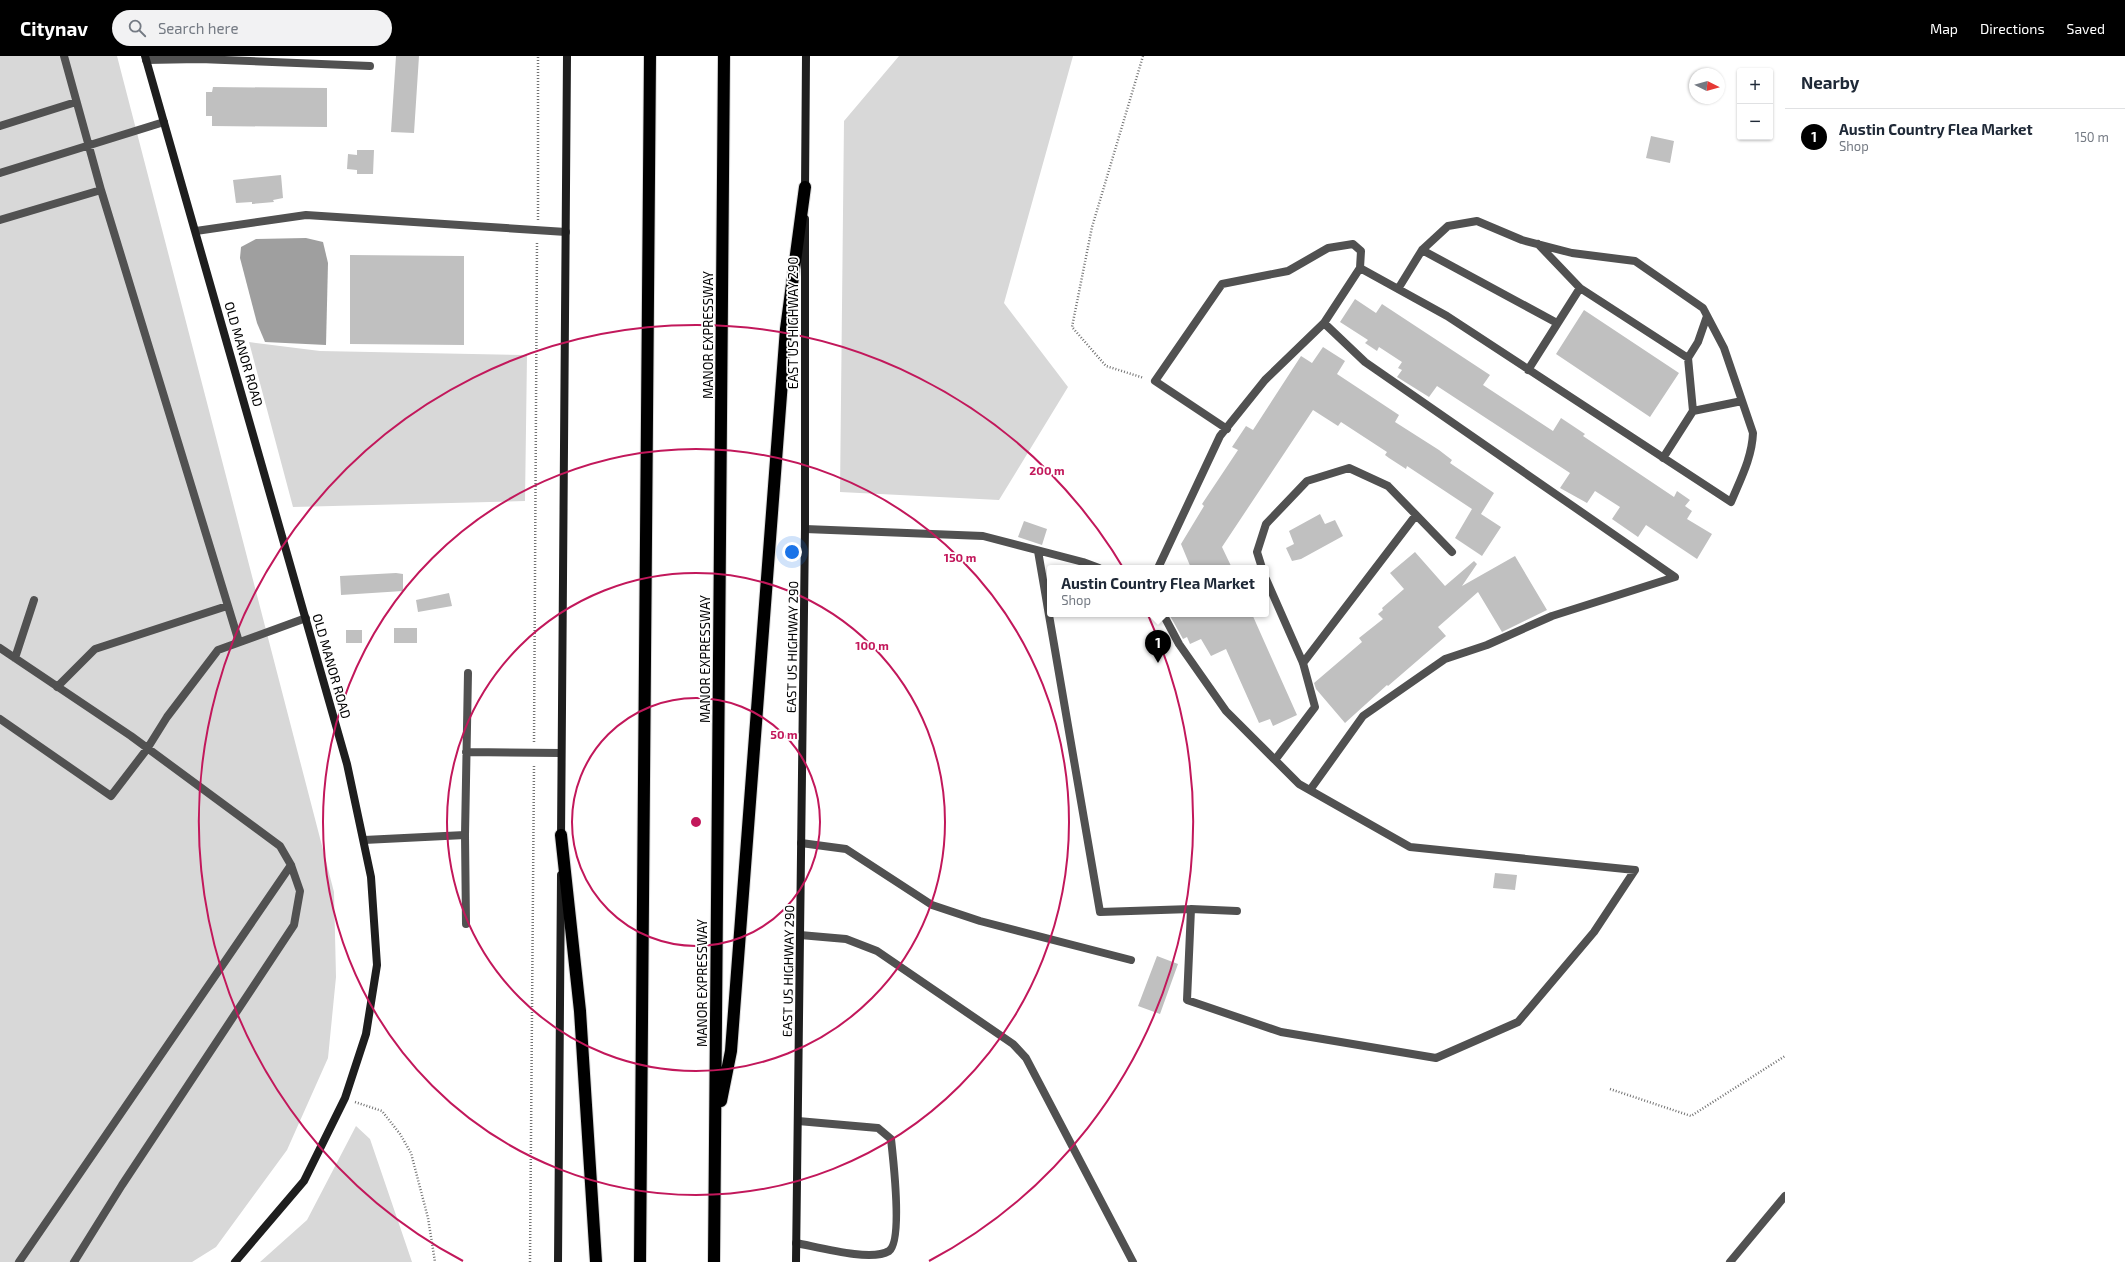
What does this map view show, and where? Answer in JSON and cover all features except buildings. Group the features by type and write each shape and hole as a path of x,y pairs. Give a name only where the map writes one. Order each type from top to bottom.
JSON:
{"highway":[{"path":"640,1262 650,56"},
{"name":"MANOR EXPRESSWAY","path":"714,1262 724,56"},
{"path":"715,1132 730,1050 786,329 805,187"},
{"path":"561,835 580,1011 596,1262"}],"main road":[{"path":"558,1262 567,56"},
{"name":"EAST US HIGHWAY 290","path":"796,1262 806,529 806,56"},
{"name":"OLD MANOR ROAD","path":"146,58 347,764 371,877 377,965 366,1034 345,1098 304,1181 236,1262"}],"lane":[{"path":"64,56 101,190 239,642"},
{"path":"146,58 370,66"},
{"path":"0,126 76,102"},
{"path":"0,172 164,122"},
{"path":"0,220 101,190"},
{"path":"196,231 306,215 566,232"},
{"path":"1360,268 1398,289 1447,316 1730,502 1752,447 1753,433 1724,348 1703,308 1635,261 1572,253 1522,240 1477,221 1448,226 1422,250 1398,289"},
{"path":"1159,565 1220,436 1227,429 1265,380 1324,323 1360,268 1361,251 1353,244 1328,248 1288,271 1222,284 1155,381 1227,429"},
{"path":"1538,244 1580,288 1688,358"},
{"path":"1422,250 1557,323"},
{"path":"1528,370 1580,288"},
{"path":"1663,458 1693,411 1688,358 1698,342 1707,316"},
{"path":"1310,790 1364,716 1445,659 1487,645 1552,616 1675,577 1365,362 1324,323"},
{"path":"1693,411 1742,402"},
{"path":"1261,565 1257,552 1266,524 1307,480 1349,468 1388,486 1452,552"},
{"path":"1302,663 1416,515"},
{"path":"806,529 983,536 1088,565"},
{"path":"1038,551 1047,603"},
{"path":"1269,586 1302,663 1315,707 1275,760"},
{"path":"14,658 34,600"},
{"path":"57,687 95,649 227,606"},
{"path":"1049,617 1100,912 1191,909 1237,911"},
{"path":"1165,617 1179,644 1226,711 1299,784 1410,847 1635,870 1594,932 1518,1022 1436,1058 1281,1032 1187,1000 1191,909"},
{"path":"0,718 112,796 147,749 167,717 218,650 306,618"},
{"path":"0,648 131,736 280,846 291,865 300,891 294,925 122,1185 74,1262"},
{"path":"466,924 465,835 468,673"},
{"path":"466,752 561,753"},
{"path":"364,840 465,835"},
{"path":"801,843 846,849 932,905 980,921 1131,960"},
{"path":"19,1262 291,865"},
{"path":"800,935 846,939 877,952 1013,1044 1026,1058 1133,1262"},
{"path":"796,1243 832,1250 852,1256 876,1254 889,1251 896,1242 896,1182 891,1139 878,1128 798,1121"},
{"path":"1730,1262 1785,1196"}],"path":[{"path":"530,1262 538,56"},
{"path":"1143,56 1092,227 1072,327 1106,366 1155,381"},
{"path":"1610,1089 1691,1116 1785,1056"},
{"path":"345,1098 382,1111 400,1134 411,1153 428,1218 435,1262"}],"shaded area":[{"path":"0,56 117,56 334,892 336,977 328,1058 287,1150 216,1247 192,1262 0,1262"},
{"path":"899,56 1073,56 1004,303 1068,387 999,500 840,492 844,121"},
{"path":"306,238 323,242 328,263 326,345 265,342 257,323 240,258 241,247 256,239"},
{"path":"249,342 320,351 527,355 525,501 293,507"},
{"path":"356,1126 370,1139 412,1262 260,1262 307,1220"}],"place":[{"name":"Austin Country Flea Market","path":"1158,663"}]}
